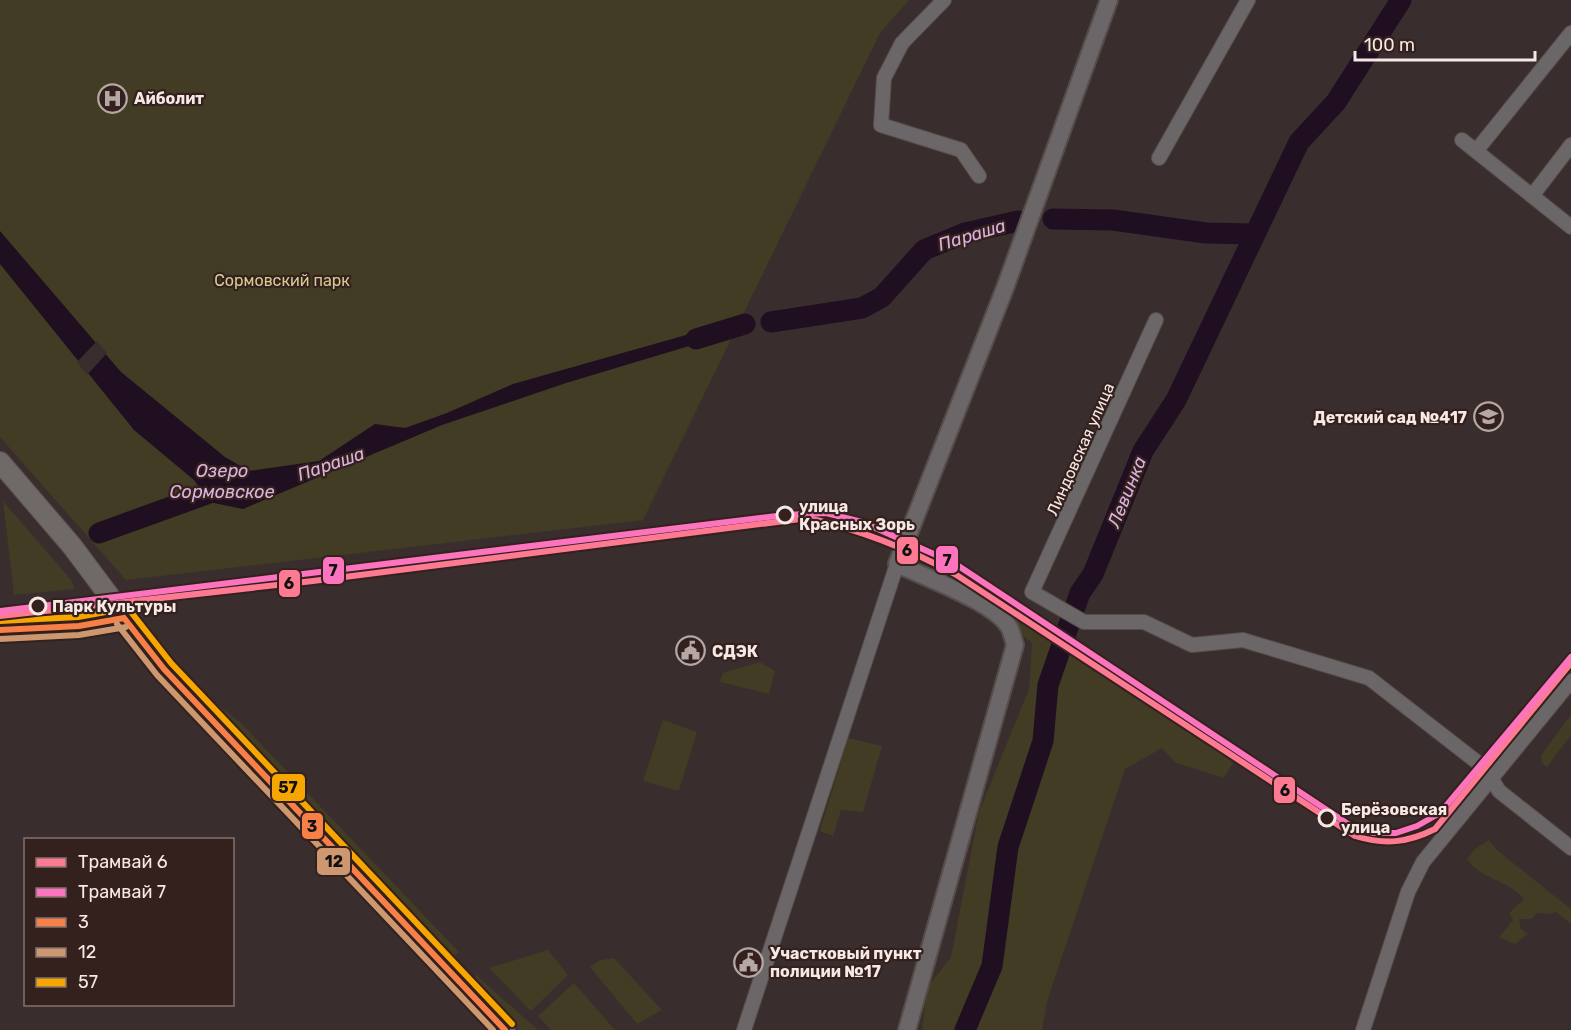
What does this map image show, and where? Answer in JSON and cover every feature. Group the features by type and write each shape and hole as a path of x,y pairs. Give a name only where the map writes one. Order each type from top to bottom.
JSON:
{"main road":[{"path":"0,462 72,546 124,618 172,678 505,1030"}],"street":[{"path":"944,0 902,44 884,78 881,125 961,150 979,176"},
{"path":"744,1030 897,564 1005,288 1109,0"},
{"path":"1160,158 1248,0"},
{"path":"1476,152 1571,33"},
{"path":"1461,140 1571,227"},
{"path":"1532,196 1571,145"},
{"name":"Линдовская улица","path":"1156,320 1032,592 1084,621 1144,622 1192,645 1243,640 1369,678 1486,769 1492,780"},
{"path":"897,564 968,597 996,614 1009,626 1015,645 907,1030"},
{"path":"0,630 79,626 124,618"},
{"path":"1363,1030 1408,892 1423,862 1571,681"},
{"path":"1492,780 1498,791 1571,848"}],"green space":[{"name":"Сормовский парк","path":"0,0 909,0 880,33 643,520 126,580 0,437"},
{"path":"3,501 72,581 74,589 14,595"},
{"path":"1014,614 1234,761 1224,778 1176,763 1162,748 1125,769 1048,998 1042,1030 922,1030 927,988 951,957 979,812 1029,689 1032,643 1017,631"},
{"path":"760,662 775,671 769,694 720,682 723,673"},
{"path":"193,687 239,721 459,952 447,963"},
{"path":"1571,715 1571,735 1547,767 1542,763 1541,755"},
{"path":"663,720 697,732 679,791 643,781"},
{"path":"848,738 882,746 863,812 841,810 833,836 820,831"},
{"path":"1489,840 1498,851 1571,909 1571,924 1556,912 1537,913 1531,919 1519,919 1521,929 1528,934 1515,944 1499,937 1513,920 1509,913 1524,899 1511,888 1480,871 1467,859 1475,849"},
{"path":"548,950 568,975 531,1011 489,968"},
{"path":"614,958 662,1010 637,1024 590,967 600,960"},
{"path":"476,975 538,1030 519,1030 474,990 472,984"},
{"path":"574,983 615,1030 551,1030 538,1016"}],"water":[{"name":"Озеро Сормовское","path":"0,231 121,372 225,457 249,471 319,461 375,424 405,428 447,413 513,384 725,324 719,337 566,383 442,425 243,509 209,502 194,480 134,430 0,264"}],"pier":[{"path":"97,341 107,353 87,375 77,362"}],"waterway":[{"name":"Левинка","path":"965,1030 992,966 1008,847 1043,741 1048,685 1080,593 1093,574 1143,451 1176,400 1299,142 1336,102 1401,0"},
{"name":"Параша","path":"1053,219 1113,220 1206,233 1254,234"},
{"name":"Параша","path":"771,322 862,308 882,297 924,250 965,233 1018,221"},
{"name":"Параша","path":"696,339 745,324"},
{"path":"99,533 229,486"}],"tram line":[{"name":"7","path":"0,611 785,515 826,513 862,522 954,563 1348,824 1373,833 1396,833 1417,826 1440,813 1571,657"},
{"name":"6","path":"0,616 313,581 808,518 847,528 883,541 955,574 1355,836 1376,841 1405,840 1435,829 1571,663"}],"transit line":[{"name":"57","path":"0,621 78,617 122,609"},
{"name":"57","path":"131,612 171,663 512,1024"},
{"name":"3","path":"124,618 164,669 505,1030"},
{"name":"3","path":"0,630 79,626 124,618"},
{"name":"12","path":"117,624 157,675 493,1030"},
{"name":"12","path":"0,639 79,635 126,627"}],"place":[{"name":"Айболит","path":"113,98"},
{"name":"Детский сад №417","path":"1488,417"},
{"name":"улица Красных Зорь","path":"785,515"},
{"name":"Парк Культуры","path":"38,606"},
{"name":"СДЭК","path":"691,651"},
{"name":"Берёзовская улица","path":"1327,818"},
{"name":"Участковый пункт полиции №17","path":"749,962"}]}
